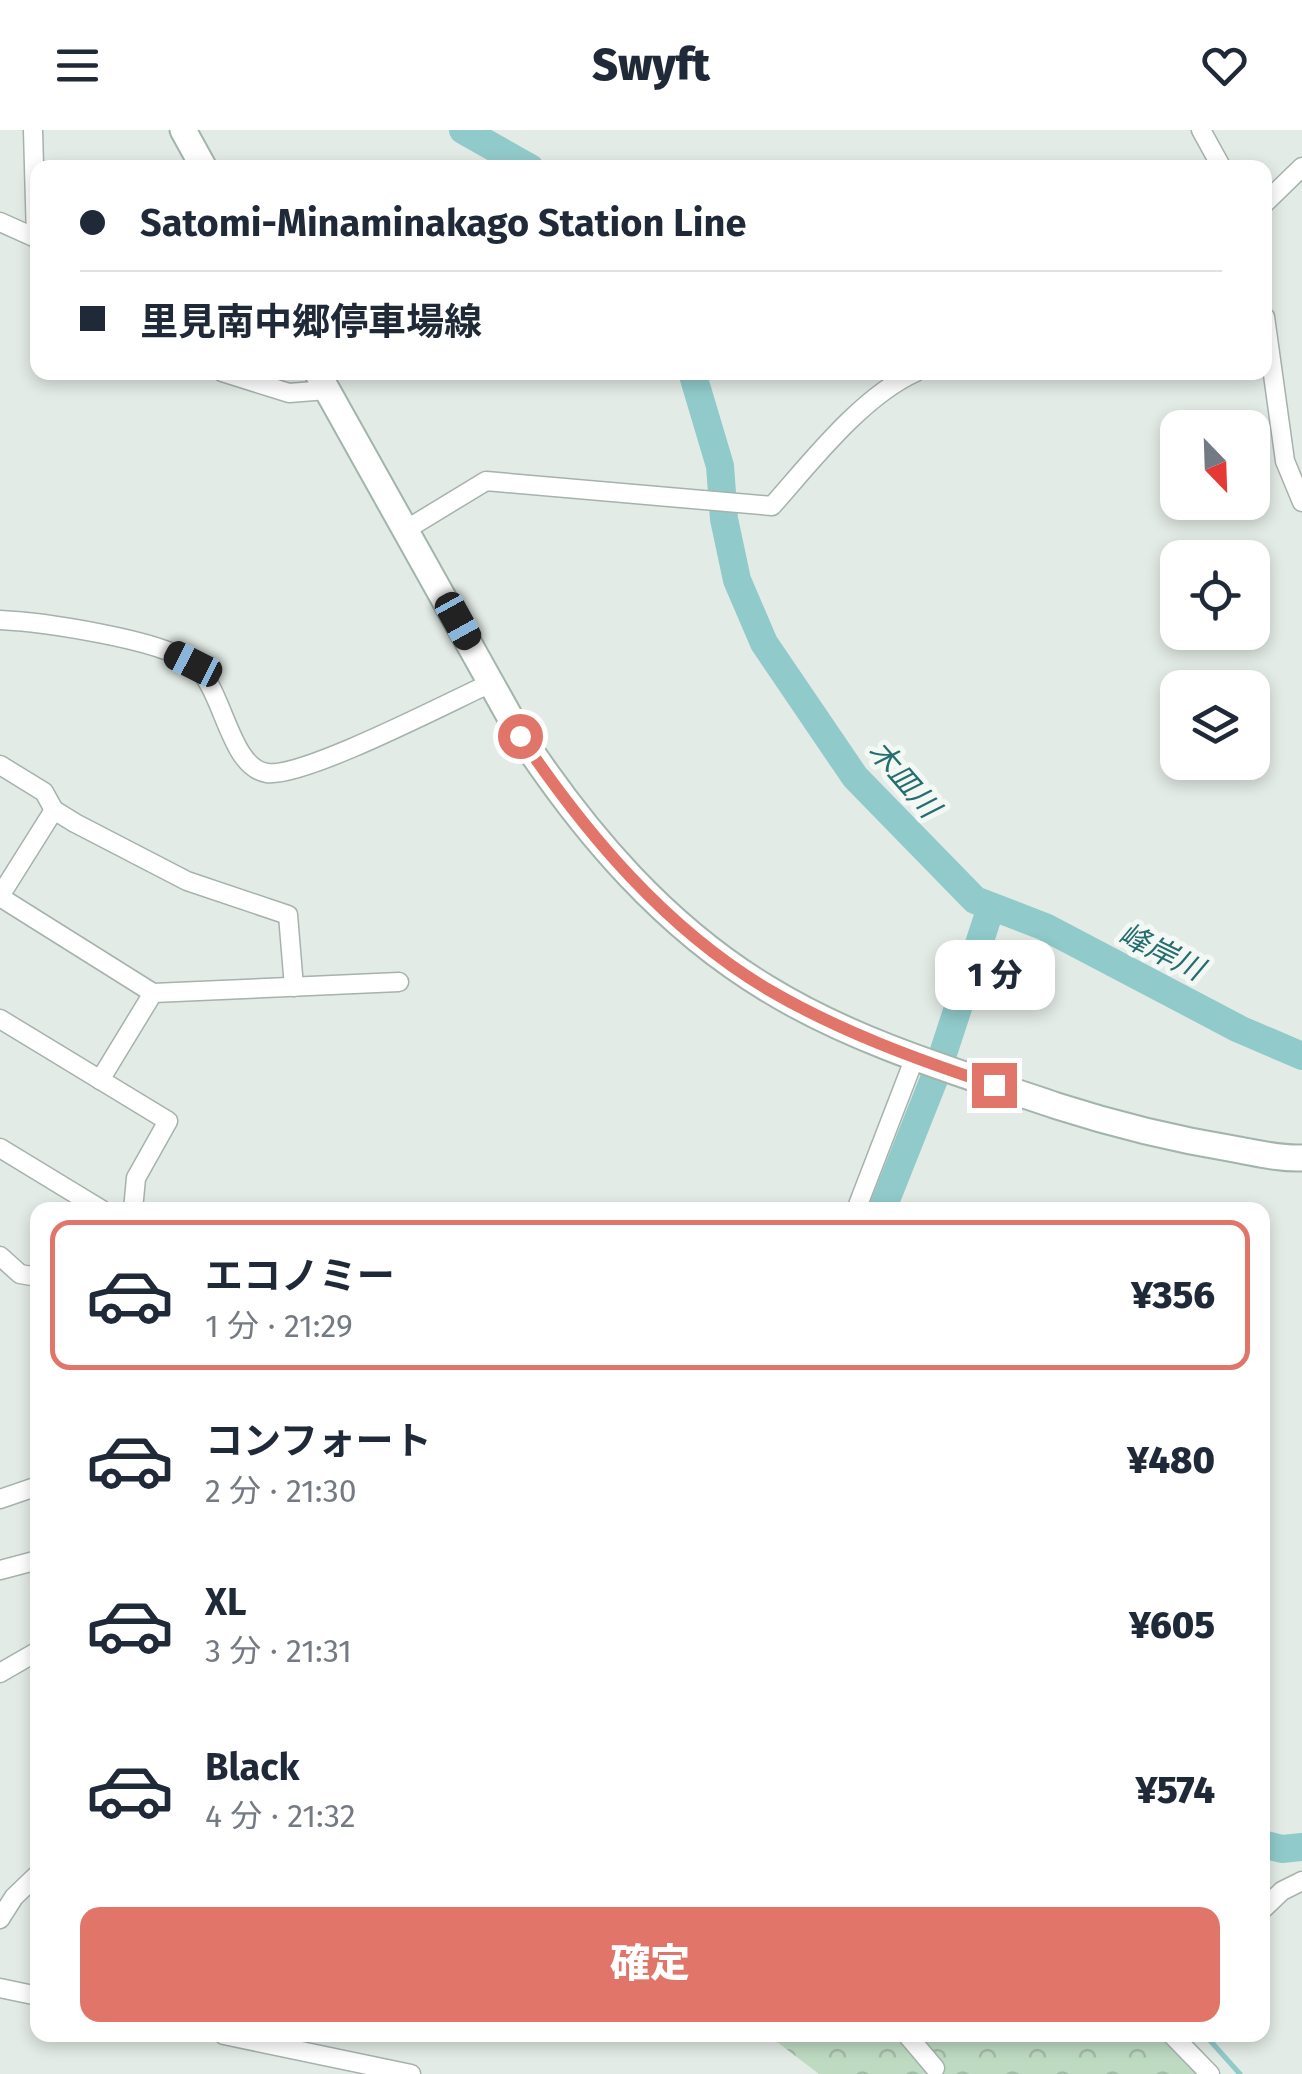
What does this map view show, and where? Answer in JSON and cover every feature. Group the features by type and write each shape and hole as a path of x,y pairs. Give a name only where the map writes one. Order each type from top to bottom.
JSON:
{"main road":[{"path":"183,130 200,160"},
{"path":"322,381 520,736 580,820 655,902 723,960 770,991 854,1032 962,1074 1126,1128 1206,1145 1302,1158"}],"street":[{"path":"33,130 34,160"},
{"path":"1201,130 1218,160"},
{"path":"1272,196 1302,167"},
{"path":"0,222 30,236"},
{"path":"1272,368 1285,461 1302,502"},
{"path":"247,380 288,393 322,381"},
{"path":"407,529 486,481 772,506 863,406 899,380"},
{"path":"0,620 40,622 166,650 193,664 215,694 239,750 256,769 268,773 319,762 492,682"},
{"path":"0,765 44,792 54,810 187,881 288,915 294,987"},
{"path":"54,810 0,897 152,993 400,982"},
{"path":"100,1080 152,993"},
{"path":"0,1019 168,1122 136,1178 134,1202"},
{"path":"859,1202 919,1058"},
{"path":"0,1148 89,1202"},
{"path":"0,1256 20,1274 30,1276"},
{"path":"0,1499 30,1489"},
{"path":"0,1570 30,1562"},
{"path":"2,1664 30,1654"},
{"path":"0,1920 30,1882"},
{"path":"1270,1905 1299,1886"},
{"path":"0,1988 30,1994"},
{"path":"258,2042 411,2074"},
{"path":"913,2042 936,2068"},
{"path":"1179,2042 1210,2074"}],"green space":[{"path":"777,2042 1174,2042 1208,2074 819,2074"}],"waterway":[{"name":"木皿川","path":"463,130 516,160"},
{"name":"木皿川","path":"694,380 720,466 724,519 737,580 764,643 855,777 975,900 1045,927 1239,1029 1302,1056"},
{"name":"木皿川","path":"885,1202 938,1069 991,907"},
{"name":"木皿川","path":"1270,1846 1302,1847"},
{"path":"1211,2042 1240,2074"}],"route":[{"path":"520,736 580,820 626,871 655,902 723,960 770,991 854,1032 994,1085"}],"water label":[{"name":"峰岸川","path":"1161,952"}]}
